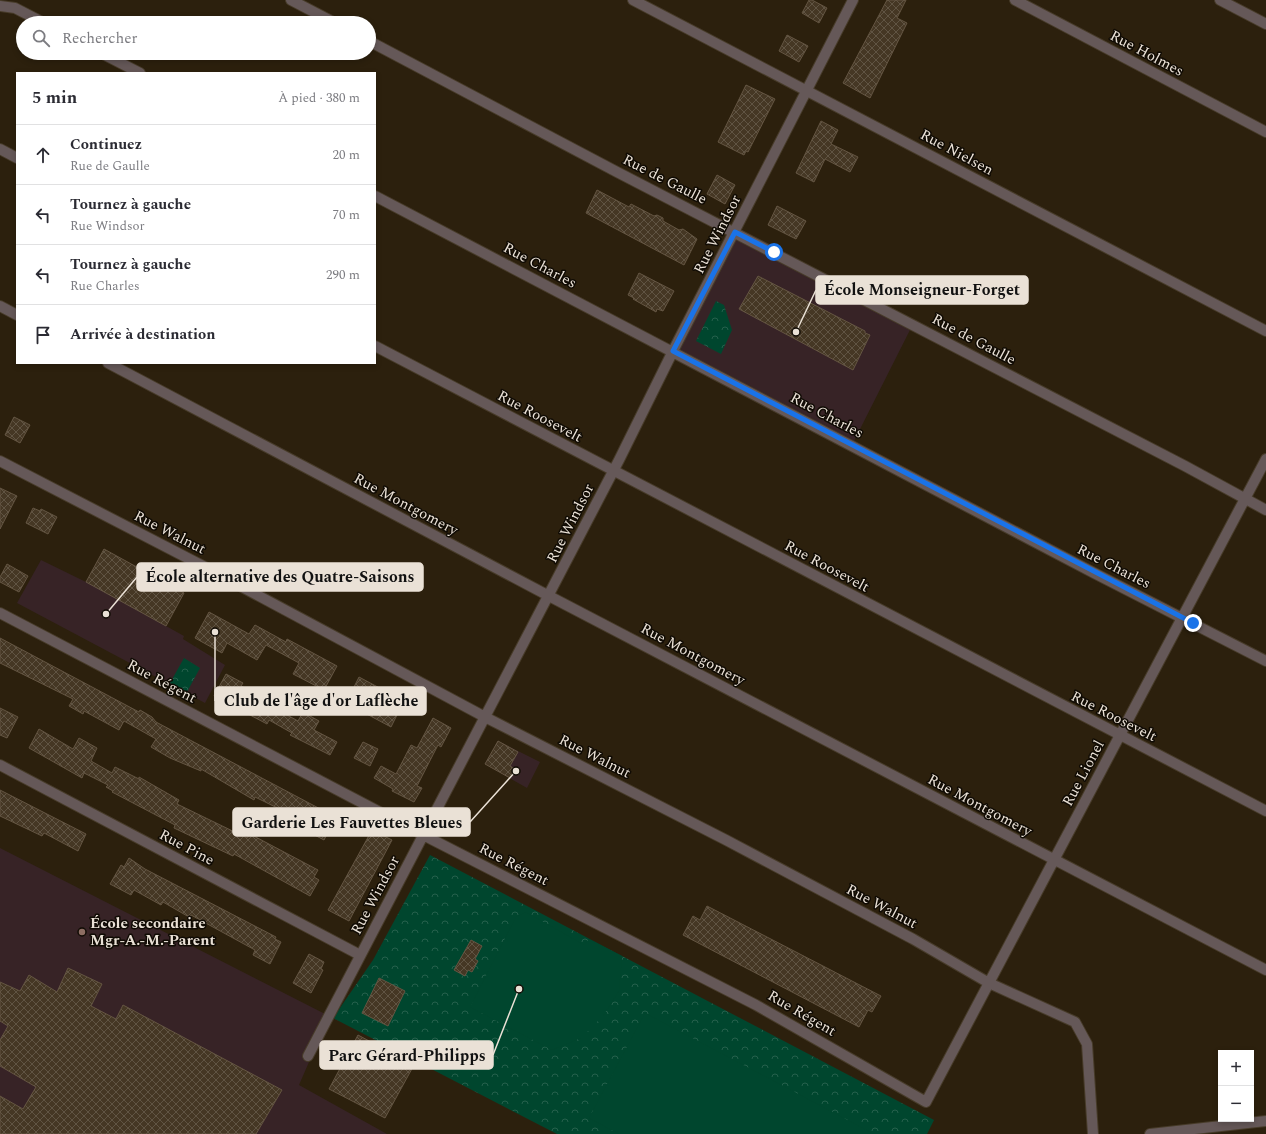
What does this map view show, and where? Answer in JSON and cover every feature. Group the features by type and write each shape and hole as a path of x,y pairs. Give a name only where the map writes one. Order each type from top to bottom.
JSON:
{"street":[{"path":"291,0 322,16"},
{"name":"Rue Nielsen","path":"633,0 1266,331"},
{"name":"Rue Windsor","path":"308,1056 614,471 673,351 808,91 853,0"},
{"name":"Rue Holmes","path":"1015,0 1266,132"},
{"path":"1220,0 1266,24"},
{"path":"0,6 14,8 30,16"},
{"name":"Rue de Gaulle","path":"376,45 617,172 1185,466 1266,510"},
{"path":"115,60 138,72"},
{"path":"0,149 16,157"},
{"name":"Rue Charles","path":"376,197 1266,661"},
{"path":"0,306 16,314"},
{"name":"Rue Roosevelt","path":"376,347 1266,811"},
{"name":"Rue Montgomery","path":"110,364 549,596 1266,970"},
{"name":"Rue Lionel","path":"926,1102 1266,459"},
{"name":"Rue Walnut","path":"0,461 203,566 485,717 766,861 913,939 989,983 1075,1022 1087,1044 1093,1134"},
{"name":"Rue Régent","path":"0,613 423,835 756,1005 926,1102"},
{"name":"Rue Pine","path":"0,765 360,956"},
{"path":"1150,1134 1266,1121"}],"shaded area":[{"path":"735,232 913,324 852,445 673,351"},
{"path":"104,549 184,593 166,626 184,636 183,639 225,665 205,703 17,603 41,560 86,582"},
{"path":"498,741 540,762 527,788 485,764"},
{"name":"École secondaire Mgr-A.-M.-Parent","path":"0,848 329,1016 299,1085 387,1134 0,1134"}],"green space":[{"path":"716,301 724,305 732,330 721,354 696,341"},
{"path":"184,658 200,668 187,692 170,683"},
{"path":"430,855 934,1120 927,1134 557,1134 333,1018 373,960"},
{"path":"526,912 584,945 589,939 622,956 619,991 603,1016 581,1038 552,1050 470,1007 516,917"},
{"path":"645,1013 874,1134 619,1134 589,1118"}],"building":[{"path":"809,0 812,0 827,8 819,23 802,13"},
{"path":"887,0 906,0 897,18 907,23 870,98 843,83"},
{"path":"787,35 808,46 799,62 779,51"},
{"path":"746,85 775,99 748,152 746,151 744,155 718,142"},
{"path":"821,121 838,130 831,144 858,157 850,172 825,159 814,182 796,173"},
{"path":"717,175 735,185 725,204 707,194"},
{"path":"597,190 629,207 631,204 654,216 657,215 663,218 663,221 679,230 683,229 697,239 684,265 586,213"},
{"path":"777,206 806,221 796,239 768,225"},
{"path":"639,273 674,291 663,311 657,309 656,312 628,295"},
{"path":"758,276 865,331 865,333 870,335 853,370 739,309"},
{"path":"14,417 30,425 20,443 5,435"},
{"path":"0,488 17,496 0,529"},
{"path":"33,508 40,511 41,509 57,517 48,534 26,523"},
{"path":"104,549 184,593 166,626 86,582"},
{"path":"7,564 28,576 19,592 0,582 0,577"},
{"path":"209,612 249,634 255,625 286,642 287,639 337,666 324,690 293,674 299,663 266,645 257,660 227,643 222,653 195,638"},
{"path":"0,638 139,712 140,710 152,717 156,722 343,821 336,834 329,830 324,840 305,830 308,823 255,797 254,800 201,769 201,771 170,758 151,747 156,739 124,721 119,730 84,711 83,714 69,706 73,699 0,663"},
{"path":"226,674 243,683 241,686 249,690 247,694 268,706 273,695 283,701 278,710 298,721 303,712 319,721 314,730 337,742 330,755 290,735 292,733 269,720 267,724 214,696"},
{"path":"359,677 404,701 391,727 346,703"},
{"path":"0,708 18,717 7,738 0,735"},
{"path":"433,718 451,728 441,747 438,745 417,786 422,788 414,802 392,791 393,789 374,778 381,766 396,774 411,745 417,748"},
{"path":"39,729 73,749 79,738 97,748 91,761 112,773 115,767 139,779 139,777 179,800 177,804 247,838 250,834 318,870 314,877 319,880 310,896 234,854 233,856 174,828 175,825 112,792 113,791 106,787 108,785 84,773 82,778 29,748"},
{"path":"498,741 518,752 510,766 515,769 510,778 485,764"},
{"path":"363,742 378,749 370,766 354,758"},
{"path":"0,790 86,834 78,851 44,833 42,836 0,816"},
{"path":"372,830 392,840 349,921 328,910"},
{"path":"129,858 145,869 276,937 275,939 281,942 270,964 253,955 255,950 191,915 189,917 163,902 161,905 134,890 131,895 110,884 121,865 124,867"},
{"path":"707,906 881,996 872,1012 868,1010 859,1027 683,935 693,916 700,920"},
{"path":"471,940 482,946 475,959 478,961 472,972 468,970 465,976 454,970"},
{"path":"309,954 324,962 321,969 323,970 311,993 293,983"},
{"path":"68,968 102,984 91,1006 116,1019 123,1005 282,1090 256,1134 0,1134 0,1096 23,1109 36,1087 0,1066 0,1040 8,1026 0,1021 0,982 20,991 29,975 57,992"},
{"path":"379,978 405,991 388,1026 362,1013"},
{"path":"358,1035 414,1065 385,1118 329,1089"}],"place":[{"name":"École Monseigneur-Forget","path":"796,332"},
{"name":"École alternative des Quatre-Saisons","path":"106,614"},
{"name":"Club de l'âge d'or Laflèche","path":"215,632"},
{"name":"Garderie Les Fauvettes Bleues","path":"516,771"},
{"name":"École secondaire Mgr-A.-M.-Parent","path":"82,932"},
{"name":"Parc Gérard-Philipps","path":"519,989"}],"route":[{"path":"774,252 735,232 673,351 1094,573 1193,623"}]}
